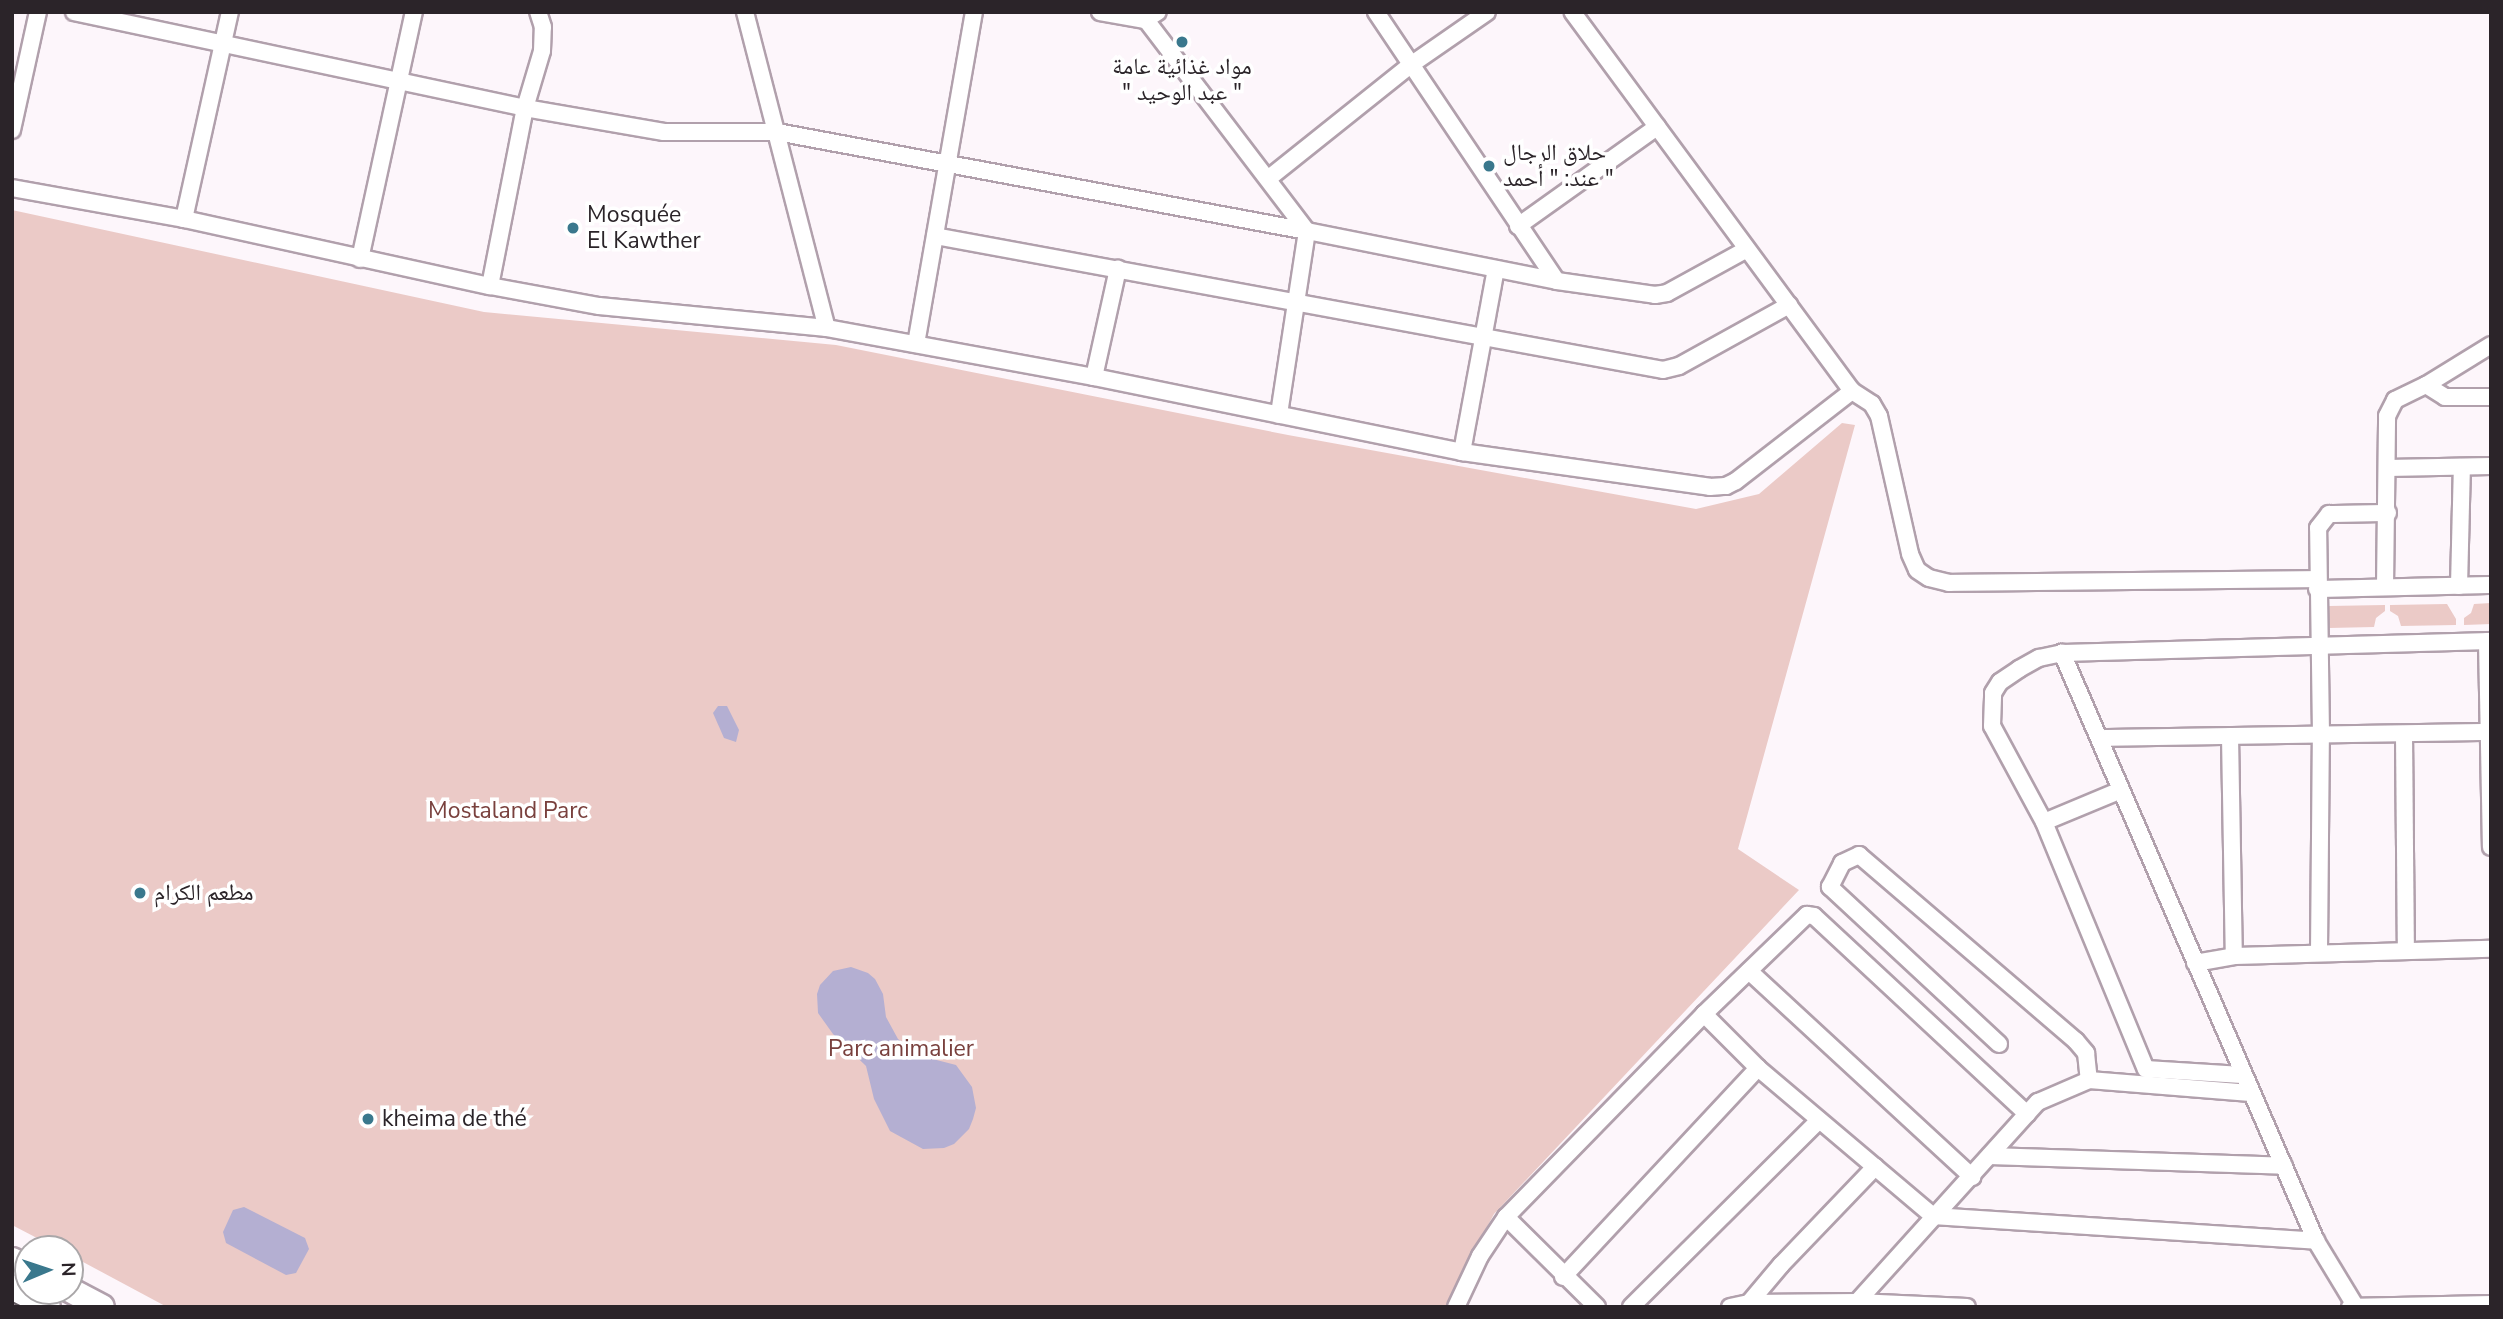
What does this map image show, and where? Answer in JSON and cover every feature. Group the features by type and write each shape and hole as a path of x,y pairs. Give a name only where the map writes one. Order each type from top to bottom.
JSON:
{"highway":[{"path":"12,1287 48,1307"},
{"path":"84,1297 102,1307"}],"street":[{"path":"12,130 38,12"},
{"path":"74,12 525,108 664,132 777,132 1307,231 1557,281 1655,295 1667,293 1747,249"},
{"path":"184,219 230,12"},
{"path":"360,259 414,12"},
{"path":"490,286 525,108 541,51 543,27 538,12"},
{"path":"745,12 827,328"},
{"path":"916,344 974,12"},
{"path":"1100,12 1148,15 1307,231 1279,415"},
{"path":"1376,12 1557,281"},
{"path":"1269,178 1412,64 1487,12"},
{"path":"1573,12 1852,390 1872,404 1879,416 1909,554 1917,570 1928,578 1949,583 2317,584 2385,587 2491,585"},
{"path":"1518,226 1657,127"},
{"path":"12,188 184,219 360,259 599,306 827,328 1094,377 1462,452 1710,487 1726,486 1737,481 1852,390"},
{"path":"935,236 1663,370 1679,366 1789,305"},
{"path":"1094,377 1118,269"},
{"path":"1462,452 1496,269"},
{"path":"2385,587 2388,513 2387,416 2395,400 2426,386 2491,345"},
{"path":"2426,386 2445,397 2491,397"},
{"path":"2387,468 2491,466"},
{"path":"2459,586 2462,467"},
{"path":"2319,952 2321,735 2318,528 2322,519 2329,514 2388,513"},
{"path":"2242,1075 2146,1069 2044,822 1992,726 1993,693 2000,682 2039,658 2062,653 2489,641 2491,847"},
{"path":"2062,653 2242,1075 2316,1241 2356,1306"},
{"path":"2100,738 2489,732"},
{"path":"2404,734 2406,949"},
{"path":"2230,736 2234,956"},
{"path":"2044,822 2121,790"},
{"path":"1999,1044 1830,887 1842,863 1859,855 2076,1041 2086,1053 2089,1080"},
{"path":"1456,1307 1479,1256 1506,1217 1704,1014 1807,915 1814,916 2027,1114"},
{"path":"2194,963 2234,956 2406,949 2491,949"},
{"path":"1749,971 1972,1177"},
{"path":"1704,1014 1758,1068 1933,1216 2316,1241"},
{"path":"1563,1277 1758,1068"},
{"path":"1857,1302 2038,1102 2089,1080 2250,1093"},
{"path":"1632,1307 1819,1120"},
{"path":"1990,1156 2284,1166"},
{"path":"1749,1303 1781,1265 1874,1167"},
{"path":"1506,1217 1563,1277 1597,1307"},
{"path":"1730,1307 1749,1303 1857,1302 1967,1307"},
{"path":"2350,1307 2491,1304"}],"green space":[{"name":"Mostaland Parc","path":"12,210 484,312 836,345 1288,435 1696,509 1759,494 1842,423 1855,425 1738,849 1799,890 1494,1214 1459,1279 1449,1307 167,1307 84,1263 84,1235 31,1235 12,1225"},
{"path":"2491,603 2491,624 2464,625 2464,618 2471,613 2474,604"},
{"path":"2447,604 2456,619 2456,625 2401,626 2398,616 2390,611 2390,605"},
{"path":"2385,605 2385,611 2376,618 2374,627 2329,628 2329,606"}],"shaded area":[{"path":"718,706 727,706 739,730 736,742 724,738 713,713"},
{"path":"851,967 868,973 875,979 883,994 886,1017 898,1039 921,1056 956,1065 972,1087 976,1108 973,1119 969,1129 954,1144 944,1148 923,1149 890,1131 874,1099 866,1066 833,1034 818,1013 817,994 820,985 833,971"},
{"path":"244,1207 305,1238 309,1249 296,1273 286,1275 226,1243 223,1232 233,1210"}],"tram line":[{"path":"12,1302 22,1307"}],"place":[{"name":"مواد غذائية عامة \" عبد الوحيد \"","path":"1182,42"},
{"name":"حلاق الرجال عند: \" أحمد \"","path":"1489,166"},
{"name":"Mosquée El Kawther","path":"573,228"},
{"name":"مطعم الكرام","path":"140,893"},
{"name":"kheima de thé","path":"368,1119"}],"park label":[{"name":"Parc animalier","path":"901,1049"}]}
